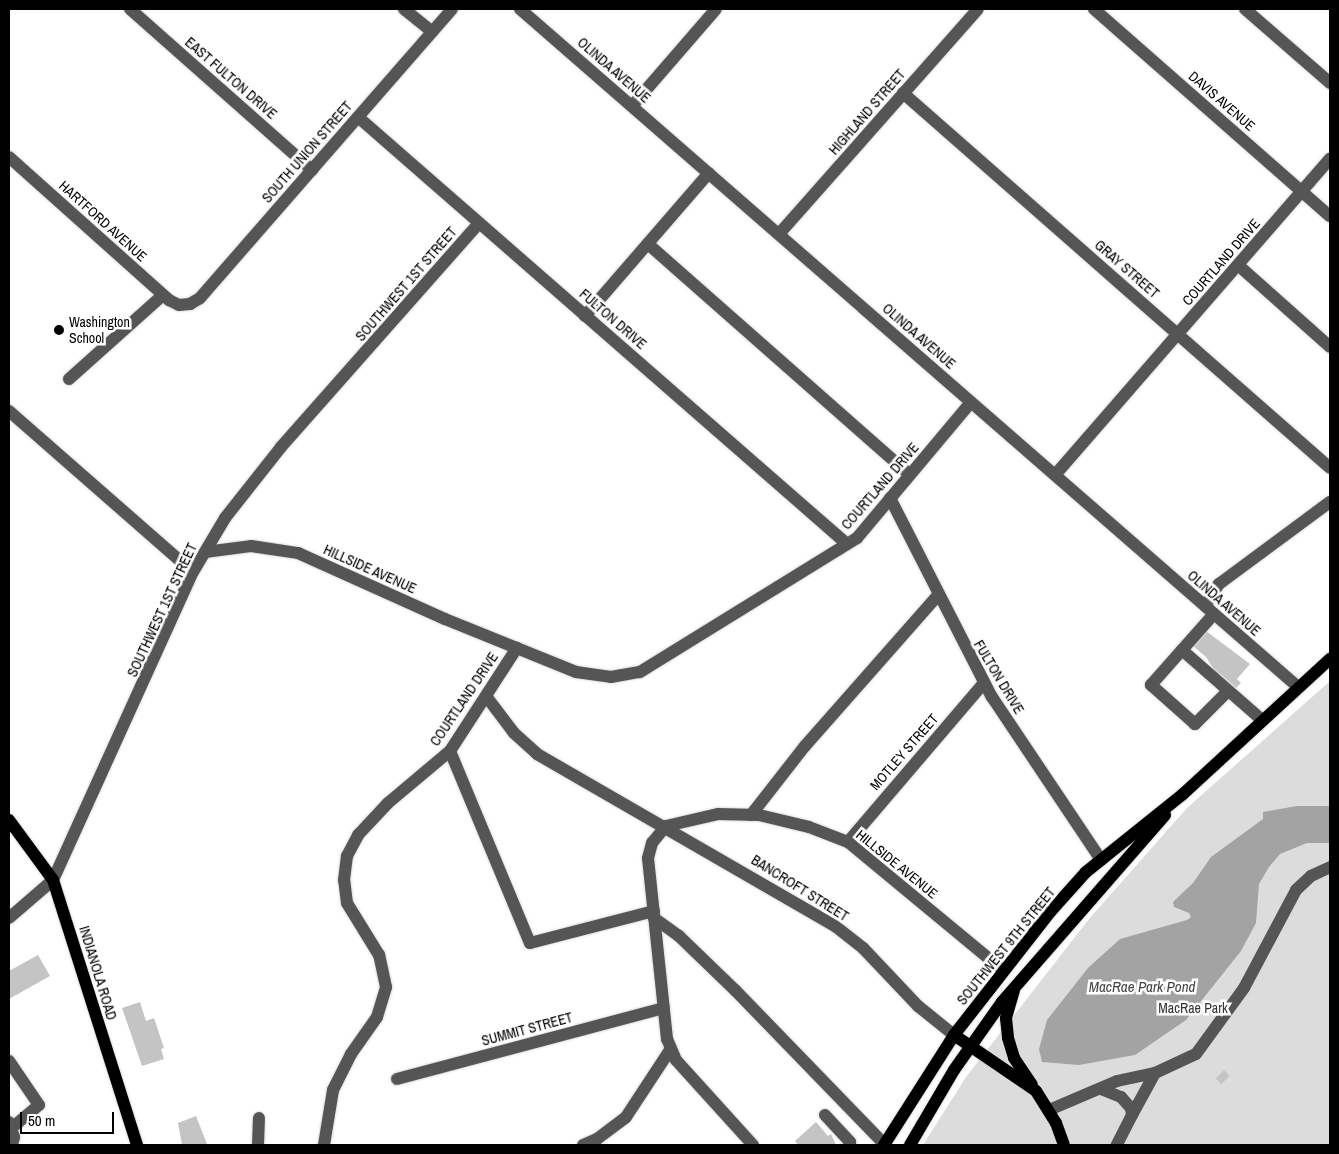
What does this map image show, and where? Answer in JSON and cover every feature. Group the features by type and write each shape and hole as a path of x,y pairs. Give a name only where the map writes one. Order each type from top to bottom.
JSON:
{"main road":[{"name":"SOUTHWEST 9TH STREET","path":"884,1145 954,1035 1051,911 1101,860 1183,794 1330,659"},
{"name":"SOUTHWEST 9TH STREET","path":"910,1145 969,1046 1035,962 1183,794"},
{"name":"INDIANOLA ROAD","path":"9,820 53,880 138,1145"},
{"path":"1035,962 1015,987 1006,1018 1014,1058 1036,1092"},
{"name":"BANCROFT STREET","path":"954,1035 1036,1092 1049,1110 1064,1145"}],"street":[{"name":"EAST FULTON DRIVE","path":"130,9 312,170"},
{"path":"404,9 432,32"},
{"name":"SOUTH UNION STREET","path":"179,305 190,304 200,298 452,9"},
{"name":"OLINDA AVENUE","path":"520,9 1298,687"},
{"path":"632,106 716,9"},
{"name":"HIGHLAND STREET","path":"779,234 978,9"},
{"name":"DAVIS AVENUE","path":"1094,9 1330,216"},
{"path":"1245,9 1330,83"},
{"name":"GRAY STREET","path":"903,93 1330,468"},
{"name":"FULTON DRIVE","path":"358,117 847,544"},
{"name":"HARTFORD AVENUE","path":"9,158 164,295 179,305"},
{"name":"COURTLAND DRIVE","path":"1055,475 1330,158"},
{"path":"586,316 709,173"},
{"name":"SOUTHWEST 1ST STREET","path":"9,918 53,880 193,572 225,518 281,448 479,223"},
{"path":"648,244 910,475"},
{"path":"1238,264 1330,347"},
{"path":"69,379 164,295"},
{"name":"COURTLAND DRIVE","path":"324,1145 333,1090 351,1054 377,1017 386,987 379,955 347,903 344,880 347,856 358,835 388,804 450,751 516,648 591,676 611,677 640,672 857,538 971,402"},
{"path":"9,411 193,572"},
{"name":"FULTON DRIVE","path":"890,498 984,683 1101,860"},
{"path":"1228,691 1194,724 1151,685 1182,650 1210,610 1219,584 1330,502"},
{"name":"HILLSIDE AVENUE","path":"205,552 251,546 298,553 516,648"},
{"path":"752,815 805,746 938,595"},
{"path":"1182,650 1262,720"},
{"name":"MOTLEY STREET","path":"848,842 984,683"},
{"name":"BANCROFT STREET","path":"486,696 514,733 538,754 666,826 835,926 864,948 918,1006 954,1035"},
{"path":"450,751 530,943 654,915"},
{"name":"HILLSIDE AVENUE","path":"666,826 718,814 752,815 784,820 848,842 1003,970"},
{"path":"666,826 652,843 648,858 670,1050 676,1060 753,1145"},
{"path":"1049,1110 1118,1081 1155,1072 1190,1059 1207,1041 1244,988 1296,890 1311,876 1330,866"},
{"path":"654,915 680,936 735,990 884,1145"},
{"name":"SUMMIT STREET","path":"397,1079 664,1008"},
{"path":"583,1145 598,1142 636,1105 670,1050"},
{"path":"9,1061 39,1105 11,1125 12,1145"},
{"path":"1117,1145 1155,1072"},
{"path":"1101,1089 1121,1096 1131,1108 1132,1115"},
{"path":"825,1115 850,1142 849,1145"},
{"path":"258,1145 259,1118"}],"green space":[{"name":"MacRae Park","path":"1330,681 1330,1145 923,1145 966,1077 1089,919 1187,808"}],"water":[{"name":"MacRae Park Pond","path":"1297,806 1330,806 1330,843 1307,843 1280,854 1269,867 1259,884 1256,923 1241,951 1186,1020 1135,1055 1079,1065 1042,1062 1039,1049 1047,1020 1088,968 1120,939 1187,920 1191,917 1189,913 1174,907 1173,902 1193,883 1211,857 1263,819 1263,812"}],"building":[{"path":"1206,631 1250,664 1237,679 1241,683 1236,688 1220,674 1218,676 1206,657 1193,646"},
{"path":"38,955 50,976 9,999 9,971"},
{"path":"140,1002 146,1021 154,1018 164,1048 161,1049 164,1059 142,1066 122,1008"},
{"path":"1224,1070 1230,1076 1221,1084 1216,1078"},
{"path":"196,1116 207,1144 182,1145 178,1123"},
{"path":"816,1122 828,1136 831,1134 836,1145 798,1145 795,1141"}],"place":[{"name":"Washington School","path":"59,330"}]}
